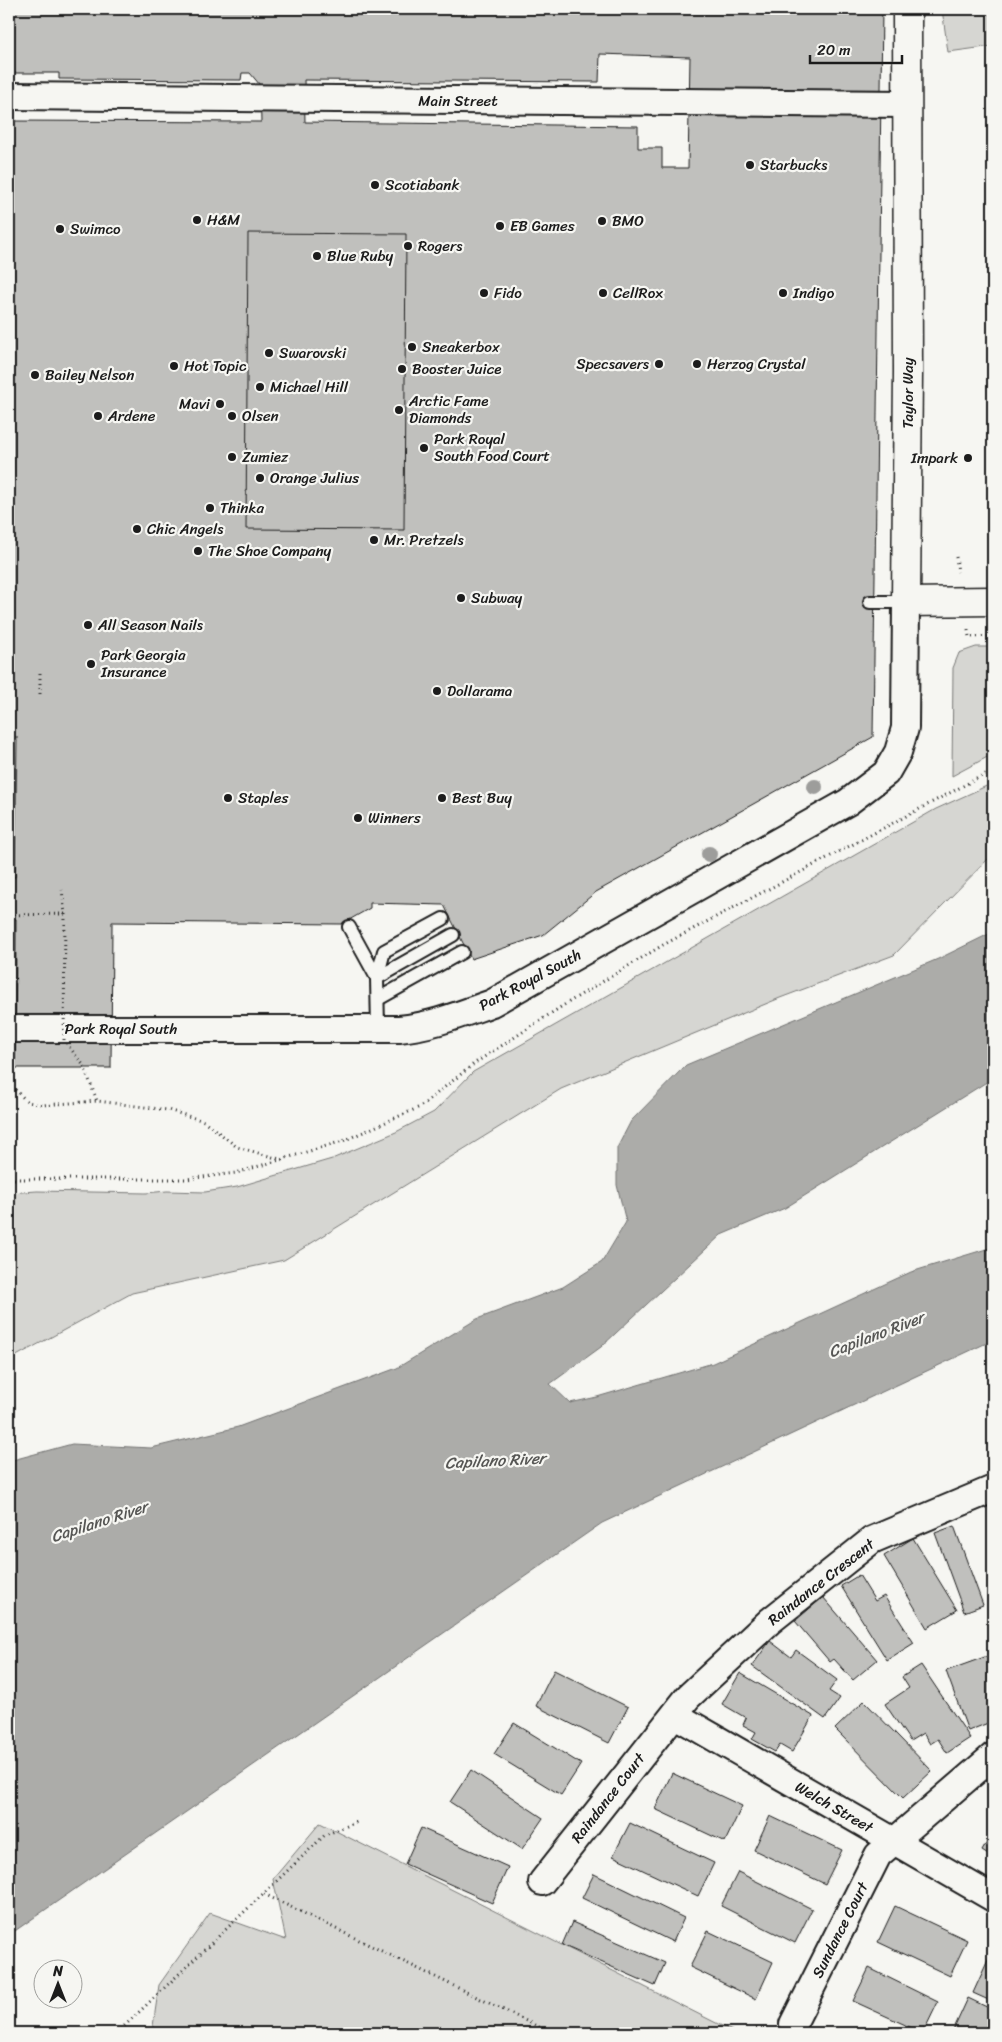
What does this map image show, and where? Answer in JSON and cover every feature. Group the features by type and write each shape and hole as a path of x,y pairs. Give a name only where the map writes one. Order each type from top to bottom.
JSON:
{"street":[{"name":"Taylor Way","path":"886,773 898,752 905,728 908,382 906,9"},
{"name":"Main Street","path":"9,96 907,104"},
{"path":"906,602 993,601"},
{"name":"Park Royal South","path":"9,1029 378,1029 414,1028 446,1020 492,1003 848,802 886,773"},
{"name":"Raindance Crescent","path":"674,1715 688,1697 770,1621 872,1540 993,1489"},
{"name":"Welch Street","path":"674,1715 993,1898"},
{"name":"Raindance Court","path":"542,1882 674,1715"},
{"name":"Sundance Court","path":"793,2024 878,1855 993,1756"}],"lane":[{"path":"870,602 906,602"},
{"path":"378,1029 377,978 384,951 443,919"},
{"path":"349,927 377,978"},
{"path":"377,978 453,935"},
{"path":"378,999 462,952"}],"path":[{"path":"969,637 993,636"},
{"path":"40,673 40,697"},
{"path":"62,890 65,914 64,1040 84,1066 98,1102"},
{"path":"9,915 65,914"},
{"path":"9,1076 16,1091 28,1102 43,1105 98,1102 168,1110 204,1120 237,1147 284,1160"},
{"path":"118,2033 325,1835 359,1821"},
{"path":"264,1894 550,2033"}],"shaded area":[{"path":"942,9 993,9 993,46 948,52"},
{"path":"976,647 993,647 993,754 952,776 953,668 959,653"},
{"path":"993,783 993,815 991,822 993,827 993,854 894,955 780,998 561,1089 284,1260 132,1293 9,1360 9,1193 37,1191 205,1192 237,1187 332,1159 396,1132 434,1112 473,1072 936,809"},
{"path":"320,1823 736,2033 306,2033 301,2031 298,2033 152,2033 159,1985 210,1913 286,1940 273,1879"}],"water":[{"name":"Capilano River","path":"993,932 993,1078 785,1208 721,1235 601,1347 550,1384 570,1403 713,1363 911,1272 993,1247 993,1340 602,1523 9,1935 9,1461 72,1444 151,1448 238,1427 397,1368 477,1319 563,1287 602,1262 626,1222 617,1185 617,1148 631,1121 686,1065 938,959"}],"building":[{"path":"9,9 882,9 873,737 596,892 543,935 471,959 444,905 370,903 370,908 342,924 112,922 111,1068 15,1068 16,919 9,919 9,877 15,877 17,737 9,737 9,121 261,122 260,85 250,73 242,73 241,80 59,79 59,73 9,73","holes":["600,54 690,57 688,168 662,168 662,148 638,148 638,126 305,122 304,80 599,82"]},
{"path":"248,233 406,234 404,530 246,529"},
{"path":"954,1526 983,1605 964,1612 935,1533"},
{"path":"913,1538 957,1610 927,1628 884,1556"},
{"path":"859,1575 875,1601 884,1596 914,1643 887,1660 841,1586"},
{"path":"823,1597 877,1660 853,1680 834,1659 830,1662 795,1621"},
{"path":"770,1641 791,1657 796,1650 837,1680 829,1691 840,1698 825,1719 752,1666"},
{"path":"993,1654 993,1721 968,1731 946,1671"},
{"path":"921,1665 970,1738 947,1753 938,1739 930,1744 923,1733 910,1741 885,1704 909,1688 902,1677"},
{"path":"554,1670 628,1707 609,1743 536,1706"},
{"path":"740,1673 813,1716 792,1752 780,1745 775,1752 752,1739 756,1732 743,1725 746,1718 722,1704"},
{"path":"864,1701 932,1771 903,1798 835,1729"},
{"path":"514,1723 581,1764 561,1795 494,1754"},
{"path":"471,1770 543,1818 522,1849 450,1802"},
{"path":"672,1773 742,1806 725,1842 655,1809"},
{"path":"770,1816 842,1850 825,1884 754,1850"},
{"path":"630,1823 714,1863 698,1896 613,1856"},
{"path":"421,1828 508,1867 492,1903 405,1864"},
{"path":"993,1832 993,1858 982,1851"},
{"path":"738,1872 812,1909 795,1943 721,1906"},
{"path":"594,1874 684,1918 673,1942 582,1898"},
{"path":"895,1906 967,1940 950,1976 878,1942"},
{"path":"572,1922 665,1963 655,1986 562,1945"},
{"path":"708,1931 773,1962 756,1999 690,1967"},
{"path":"989,1958 993,1960 993,2002 973,1993"},
{"path":"869,1968 938,2002 923,2033 853,2001"},
{"path":"968,1998 993,2010 993,2033 952,2033"}],"place":[{"name":"Starbucks","path":"750,165"},
{"name":"Scotiabank","path":"375,185"},
{"name":"H&M","path":"197,220"},
{"name":"BMO","path":"602,221"},
{"name":"EB Games","path":"500,226"},
{"name":"Swimco","path":"60,229"},
{"name":"Rogers","path":"408,246"},
{"name":"Blue Ruby","path":"317,256"},
{"name":"Fido","path":"484,293"},
{"name":"CellRox","path":"603,293"},
{"name":"Indigo","path":"783,293"},
{"name":"Sneakerbox","path":"412,347"},
{"name":"Swarovski","path":"269,353"},
{"name":"Specsavers","path":"659,364"},
{"name":"Herzog Crystal","path":"697,364"},
{"name":"Hot Topic","path":"174,366"},
{"name":"Booster Juice","path":"402,369"},
{"name":"Bailey Nelson","path":"35,375"},
{"name":"Michael Hill","path":"260,387"},
{"name":"Mavi","path":"220,404"},
{"name":"Arctic Fame Diamonds","path":"399,410"},
{"name":"Ardene","path":"98,416"},
{"name":"Olsen","path":"232,416"},
{"name":"Park Royal South Food Court","path":"424,448"},
{"name":"Zumiez","path":"232,457"},
{"name":"Impark","path":"968,458"},
{"name":"Orange Julius","path":"260,478"},
{"name":"Thinka","path":"210,508"},
{"name":"Chic Angels","path":"137,529"},
{"name":"Mr. Pretzels","path":"374,540"},
{"name":"The Shoe Company","path":"198,551"},
{"name":"Subway","path":"461,598"},
{"name":"All Season Nails","path":"88,625"},
{"name":"Park Georgia Insurance","path":"91,664"},
{"name":"Dollarama","path":"437,691"},
{"name":"Staples","path":"228,798"},
{"name":"Best Buy","path":"442,798"},
{"name":"Winners","path":"358,818"}]}
